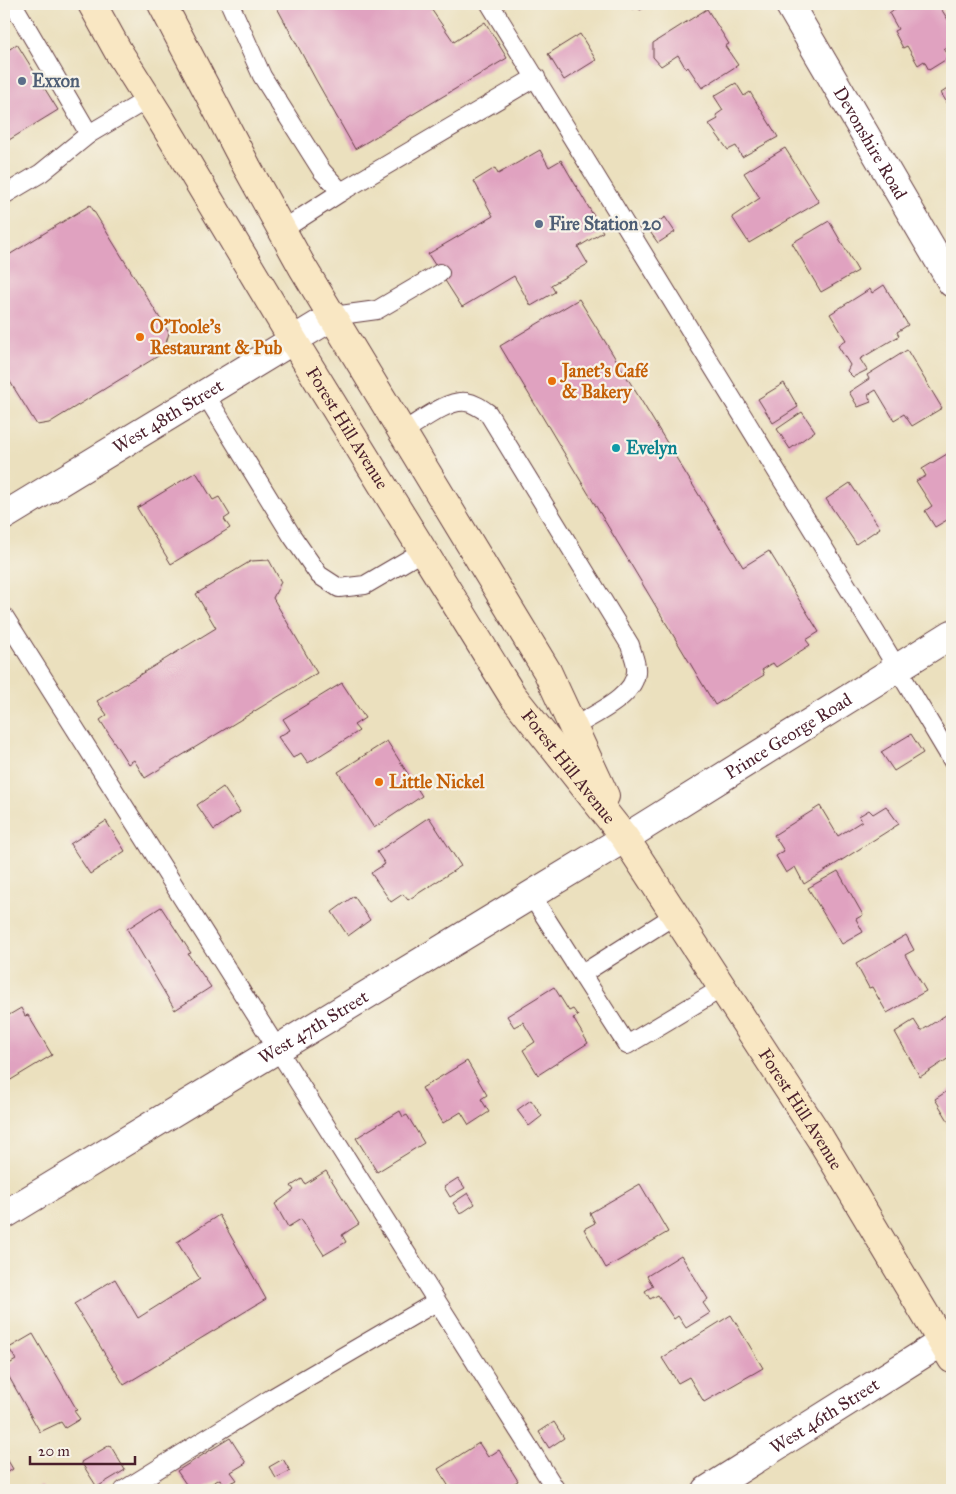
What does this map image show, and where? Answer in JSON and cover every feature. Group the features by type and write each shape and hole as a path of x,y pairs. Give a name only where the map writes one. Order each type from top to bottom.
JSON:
{"main road":[{"name":"Forest Hill Avenue","path":"92,4 118,51 293,340 512,695 624,838 820,1138 947,1351"},
{"name":"Forest Hill Avenue","path":"162,4 282,230 547,671 624,838"}],"street":[{"name":"Devonshire Road","path":"789,4 952,283"},
{"name":"West 48th Street","path":"4,516 333,316"},
{"name":"Prince George Road","path":"624,838 952,634"},
{"name":"West 47th Street","path":"4,1215 624,838"},
{"name":"West 46th Street","path":"707,1490 947,1351"}],"lane":[{"path":"13,4 89,134"},
{"path":"230,4 262,76 322,171 341,192"},
{"path":"490,4 952,760"},
{"path":"282,230 341,192 536,77"},
{"path":"4,195 41,173 89,134 148,99"},
{"path":"333,316 377,310 440,273"},
{"path":"205,394 292,536 319,576 339,588 364,585 423,551"},
{"path":"402,432 453,403 465,402 476,405 488,413 630,646 637,670 632,686 616,701 573,727"},
{"path":"4,616 556,1490"},
{"path":"531,895 627,1045 722,988"},
{"path":"582,974 675,915"},
{"path":"124,1490 272,1398 436,1302"}],"building":[{"path":"275,4 440,4 431,9 454,42 485,22 507,58 355,149"},
{"path":"629,4 651,4 640,10 638,7 633,9"},
{"path":"902,4 938,4 952,26 952,43 944,49 950,57 929,70 924,61 918,65 907,46 903,48 894,31 898,29 889,13"},
{"path":"707,9 729,44 725,46 738,65 702,88 688,67 686,69 678,55 661,66 653,57 653,43"},
{"path":"580,34 596,60 564,80 548,54"},
{"name":"Exxon","path":"17,44 58,110 4,143 4,53"},
{"path":"736,83 744,96 750,92 778,137 742,157 736,146 728,150 709,124 718,119 716,115 723,110 714,96"},
{"path":"952,86 952,111 941,93"},
{"path":"4,143 8,151 4,153"},
{"path":"785,148 819,202 749,243 732,217 760,198 744,173"},
{"name":"Fire Station 20","path":"540,150 549,167 561,160 603,232 578,247 588,264 551,285 555,292 531,306 514,276 462,307 428,254 493,216 474,181 495,168 498,174"},
{"path":"90,205 169,333 163,353 49,423 37,425 4,372 4,347 7,345 4,339 4,258"},
{"path":"665,217 675,232 658,243 648,229"},
{"path":"829,221 858,271 821,292 792,243"},
{"path":"884,285 908,325 897,332 899,336 860,359 867,370 853,377 847,371 850,365 838,346 846,340 830,314 870,289 872,293"},
{"name":"Evelyn","path":"579,299 743,567 769,551 819,632 806,640 810,645 776,667 773,663 762,670 764,675 715,705 500,346"},
{"path":"907,350 942,408 912,426 904,414 894,420 876,390 868,395 871,402 858,407 849,392 869,379 867,375"},
{"path":"784,383 798,407 773,423 758,399"},
{"path":"802,412 815,431 790,449 777,429"},
{"path":"952,451 952,517 935,527 925,511 932,506 916,481 926,476 922,469"},
{"path":"196,472 213,500 219,497 230,515 224,519 230,528 171,564 137,508"},
{"path":"850,483 880,528 856,544 826,499"},
{"path":"269,560 281,582 273,598 317,673 145,778 134,760 128,764 100,720 107,715 97,701 216,628 196,594 251,561"},
{"path":"342,683 365,718 354,725 359,731 308,763 301,753 293,758 278,737 290,730 283,719"},
{"path":"911,734 923,753 894,771 881,752"},
{"name":"Little Nickel","path":"387,741 422,796 374,828 338,772"},
{"path":"223,787 240,812 214,830 197,805"},
{"path":"820,806 838,836 862,821 859,816 869,810 873,814 886,806 899,824 804,884 795,867 786,873 776,856 784,851 774,835"},
{"path":"429,817 461,866 408,900 403,894 391,902 371,873 385,864 377,852"},
{"path":"106,821 125,851 90,874 70,844"},
{"path":"838,871 863,915 856,919 863,932 842,944 808,888"},
{"path":"354,896 370,920 348,936 332,912"},
{"path":"161,907 191,953 188,954 211,987 175,1010 127,929"},
{"path":"906,935 914,950 905,955 926,991 887,1013 872,987 869,988 856,964"},
{"path":"554,987 569,1011 573,1009 578,1016 573,1018 588,1043 538,1075 523,1050 535,1042 523,1022 514,1027 507,1016"},
{"path":"21,1008 25,1016 28,1015 52,1055 9,1081 4,1073 4,1018"},
{"path":"952,1011 952,1035 949,1036 952,1041 952,1056 920,1077 895,1032 914,1020 921,1031"},
{"path":"467,1061 487,1095 481,1099 489,1112 469,1125 461,1112 443,1123 422,1088"},
{"path":"952,1088 952,1127 935,1099"},
{"path":"531,1100 542,1116 529,1126 517,1110"},
{"path":"400,1111 403,1117 407,1115 424,1143 377,1172 356,1138"},
{"path":"326,1171 359,1224 342,1235 346,1242 324,1255 301,1219 288,1227 275,1204 294,1190 291,1186 302,1179 305,1184"},
{"path":"458,1178 465,1188 450,1197 444,1187"},
{"path":"640,1184 668,1232 606,1268 584,1229 595,1223 590,1213"},
{"path":"468,1193 475,1204 460,1214 453,1203"},
{"path":"219,1215 266,1299 124,1385 74,1304 115,1279 138,1318 200,1279 177,1242"},
{"path":"681,1255 708,1299 703,1303 710,1313 686,1328 678,1316 674,1319 658,1295 650,1299 645,1291 653,1286 647,1276"},
{"path":"731,1315 763,1368 704,1402 689,1377 678,1383 662,1358"},
{"path":"33,1334 77,1410 74,1411 80,1419 65,1428 61,1422 40,1432 4,1368 16,1360 9,1348"},
{"path":"554,1422 564,1438 549,1448 539,1432"},
{"path":"230,1438 246,1463 231,1472 237,1480 225,1486 220,1479 200,1490 190,1490 177,1471"},
{"path":"479,1443 488,1457 499,1450 518,1481 502,1490 451,1490 438,1469"},
{"path":"4,1444 8,1451 4,1454"},
{"path":"110,1445 125,1470 97,1487 81,1462"},
{"path":"4,1454 13,1469 4,1475"},
{"path":"283,1459 290,1471 276,1478 269,1467"},
{"path":"40,1486 43,1490 33,1490"}],"place":[{"name":"Exxon","path":"22,81"},
{"name":"Fire Station 20","path":"539,224"},
{"name":"O'Toole's Restaurant & Pub","path":"140,337"},
{"name":"Janet's Café & Bakery","path":"552,381"},
{"name":"Evelyn","path":"616,448"},
{"name":"Little Nickel","path":"379,782"}]}
